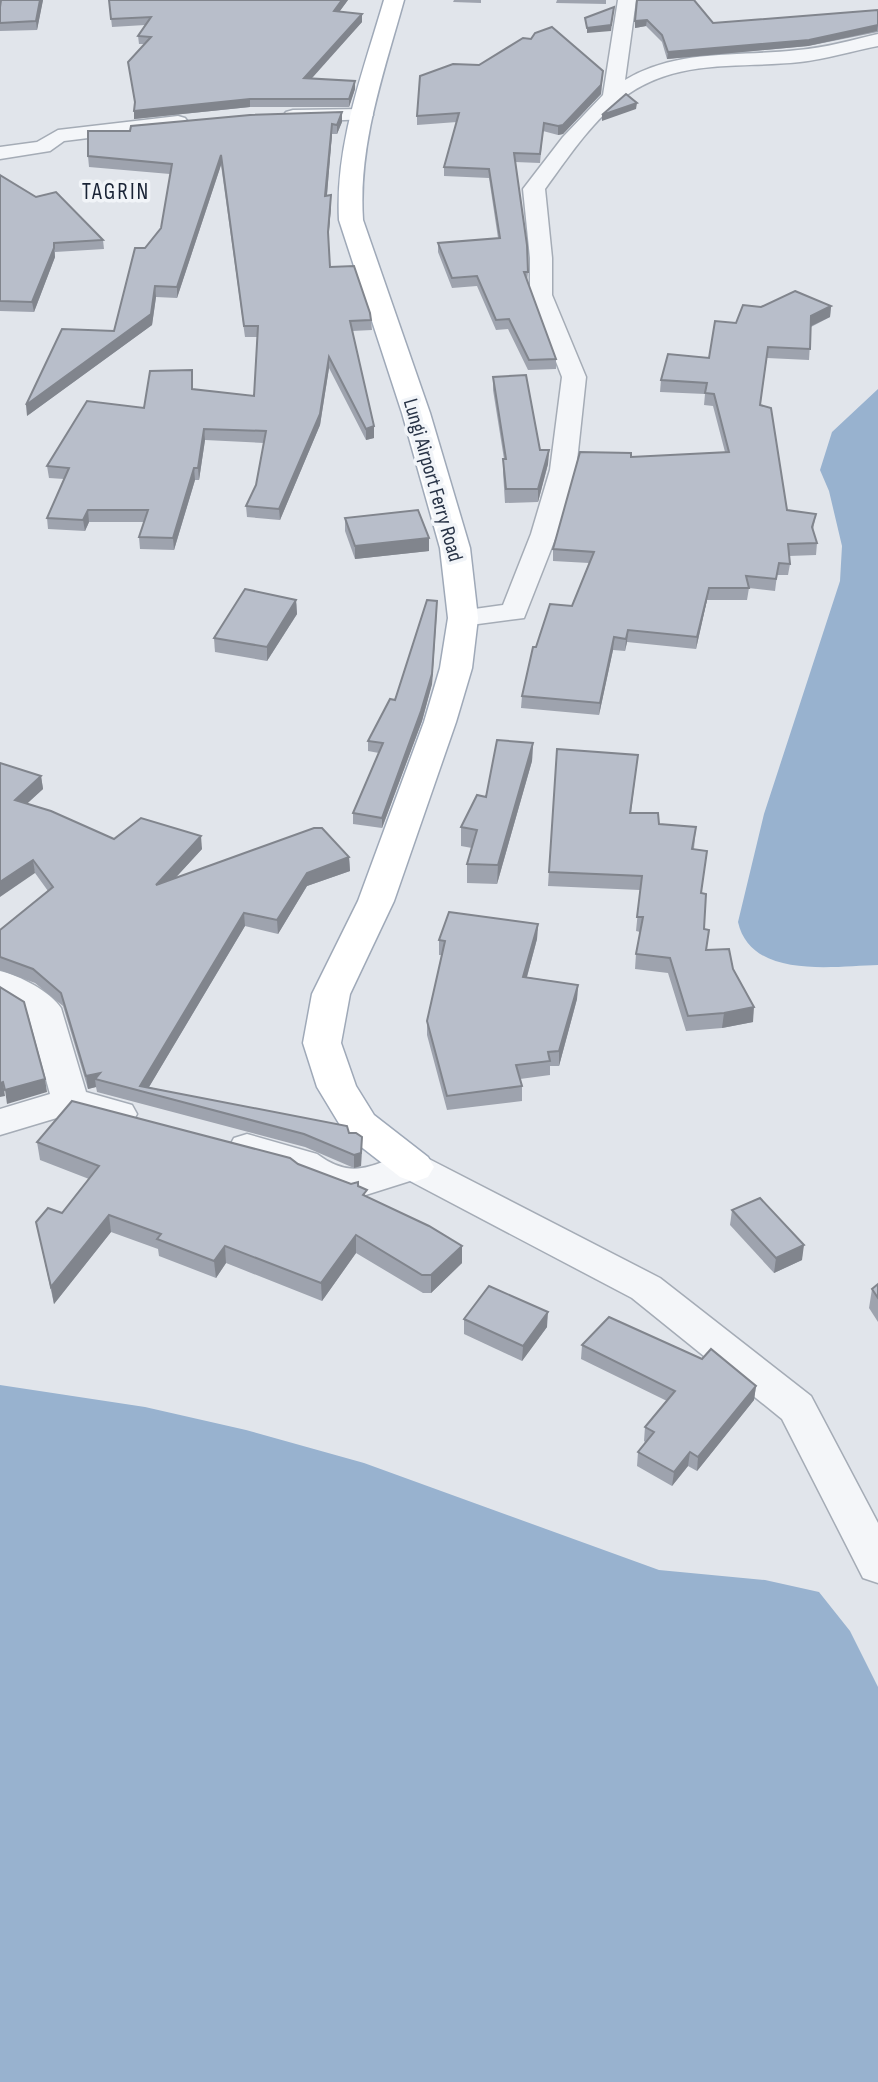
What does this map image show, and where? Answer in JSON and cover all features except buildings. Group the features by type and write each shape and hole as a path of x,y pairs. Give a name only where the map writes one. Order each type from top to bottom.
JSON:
{"main road":[{"name":"Lungi Airport Ferry Road","path":"394,0 363,115 350,173 348,197 351,220 416,413 455,548 463,618 456,668 440,722 376,901 331,994 322,1043 337,1087 360,1125 414,1167"}],"street":[{"path":"613,96 627,0"},
{"path":"463,618 514,611 544,534 563,470 574,377 541,295 541,258 534,189 570,141 613,96 649,74 698,61 800,56 878,40"},
{"path":"274,116 363,115"},
{"path":"0,153 43,147 58,136 193,121"},
{"path":"0,982 44,1008 71,1101"},
{"path":"0,1122 71,1101 150,1122"},
{"path":"217,1139 304,1163 313,1170 353,1185 414,1167 646,1288 797,1408 878,1565"}],"water":[{"path":"878,389 878,965 796,966 759,953 746,941 738,922 764,814 840,581 842,546 829,491 820,470 832,432"},
{"path":"0,1385 145,1407 246,1430 364,1463 659,1570 765,1580 819,1592 850,1631 878,1687 878,2082 0,2082"}],"district":[{"name":"TAGRIN","path":"116,192"}]}
